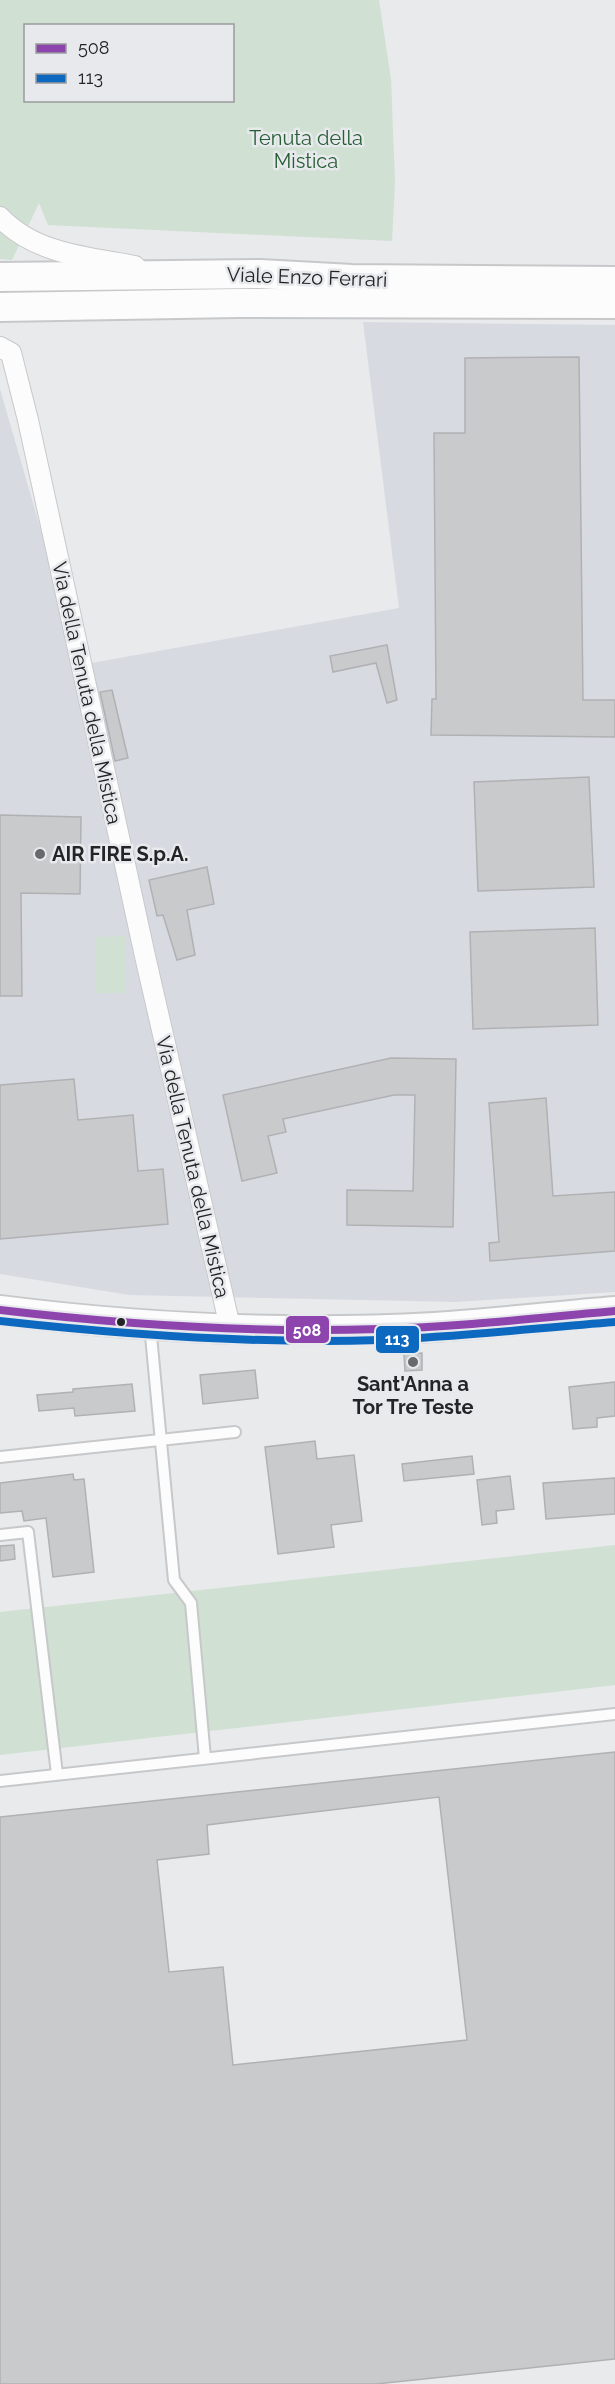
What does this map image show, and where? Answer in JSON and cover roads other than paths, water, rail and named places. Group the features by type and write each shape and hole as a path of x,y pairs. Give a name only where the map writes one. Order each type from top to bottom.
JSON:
{"main road":[{"name":"Viale Enzo Ferrari","path":"0,277 260,274 352,279 615,281"},
{"name":"Viale Enzo Ferrari","path":"0,307 238,303 615,304"},
{"path":"0,1310 150,1325 343,1329 435,1327 615,1311"}],"street":[{"path":"0,217 20,235 50,249 176,274"},
{"name":"Via della Tenuta della Mistica","path":"0,347 11,353 28,420 145,956 230,1327"}],"lane":[{"path":"150,1325 174,1580 191,1603 205,1758"},
{"path":"0,1457 235,1432"},
{"path":"0,1535 28,1532 57,1774"},
{"path":"0,1781 615,1714"}],"place":[{"name":"AIR FIRE S.p.A.","path":"40,854"},
{"name":"Sant'Anna a Tor Tre Teste","path":"413,1362"}],"park label":[{"name":"Tenuta della Mistica","path":"306,150"}]}
